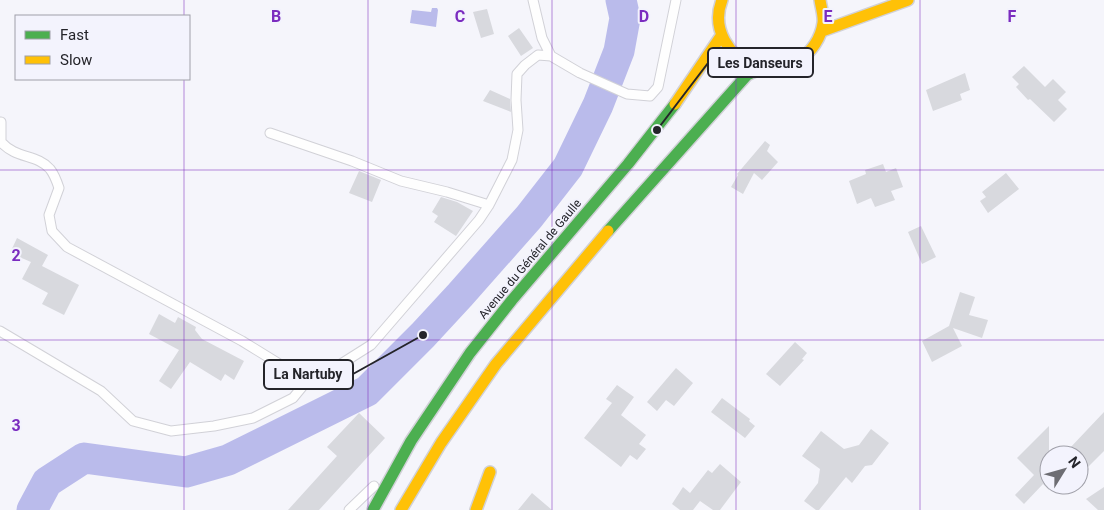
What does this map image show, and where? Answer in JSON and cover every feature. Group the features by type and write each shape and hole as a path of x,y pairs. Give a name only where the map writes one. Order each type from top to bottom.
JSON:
{"main road":[{"path":"722,0 718,19 721,36 730,51 744,63 760,69 776,70 792,66 805,58 815,46 822,31 824,17 820,0"},
{"path":"822,31 908,0"},
{"name":"Avenue du Général de Gaulle","path":"373,510 394,468 430,410 487,331 657,130 695,77 721,36"},
{"path":"402,510 441,444 496,364 682,146 746,75 760,69"},
{"path":"476,510 490,472"}],"lane":[{"path":"533,0 542,38 551,56"},
{"path":"0,331 101,391 133,421 171,431 214,426 253,418 293,398 308,381 333,369 371,345 467,234 489,205 512,160 518,130 517,74 525,64 538,55 551,56 580,73 627,94 650,96 658,86 676,0"},
{"path":"1,122 1,142 8,150 43,162 52,171 59,188 50,216 52,231 68,247 242,341 308,381"},
{"path":"270,133 352,161 401,181 489,205"},
{"path":"349,510 394,468"}],"water":[{"path":"432,8 437,8 438,10 436,27 410,23 412,10 431,12"}],"building":[{"path":"487,9 494,34 481,38 473,12"},
{"path":"519,28 533,48 521,56 508,36"},
{"path":"1024,66 1045,87 1053,79 1066,92 1058,100 1067,109 1054,122 1016,87 1019,84 1012,77"},
{"path":"965,73 970,90 960,94 962,100 933,111 926,90"},
{"path":"490,90 510,99 511,112 483,101"},
{"path":"765,141 770,145 767,151 778,162 762,180 754,173 743,194 731,187 737,174"},
{"path":"883,164 886,172 896,168 903,187 891,191 895,200 875,207 871,198 857,204 849,181 866,174 865,170"},
{"path":"359,171 381,180 372,202 349,193"},
{"path":"1006,173 1019,189 988,213 980,201 986,197 982,192"},
{"path":"441,197 457,202 473,211 456,236 434,222 438,216 432,212"},
{"path":"921,226 936,257 922,264 908,232"},
{"path":"17,238 48,255 42,266 79,285 64,315 42,304 48,293 22,279 31,262 10,253"},
{"path":"960,292 975,297 969,315 988,320 982,338 953,328 962,346 932,362 922,341 949,326"},
{"path":"159,314 175,323 178,317 196,327 195,330 202,339 244,361 234,380 225,374 221,381 190,362 171,389 159,381 179,350 149,334"},
{"path":"795,342 807,353 802,359 804,360 780,386 766,374"},
{"path":"676,368 693,383 674,406 666,400 657,411 647,402"},
{"path":"617,385 634,397 621,415 646,435 639,444 646,449 637,460 630,455 621,467 584,438 612,403 606,399"},
{"path":"722,398 750,419 749,421 755,426 745,438 711,412"},
{"path":"1104,412 1104,451 1089,466 1089,445 1073,445"},
{"path":"359,413 385,438 319,510 288,510 337,456 327,447"},
{"path":"1049,426 1049,445 1039,445 1039,488 1024,504 1015,495 1034,475 1017,458"},
{"path":"871,429 889,443 872,465 865,466 852,483 846,477 819,510 816,510 804,501 818,483 820,469 802,456 821,431 844,449 859,445"},
{"path":"720,464 741,482 720,510 713,510 700,501 693,510 680,510 672,504 683,487 690,493 708,470 712,473"},
{"path":"1104,487 1104,510 1098,510 1086,499"},
{"path":"532,493 552,510 518,510"}],"waterway":[{"path":"32,510 47,482 84,458 186,472 228,460 367,391 460,295 529,217 568,167 598,105 619,51 625,18 621,0"}],"traffic: fast":[{"path":"608,231 747,75 760,69"},
{"path":"373,510 411,441 470,353 512,300 628,164 675,104"}],"traffic: slow":[{"path":"722,0 719,21 724,40 737,56 756,67 767,69 779,69 789,66 808,53 815,44 823,23 820,0"},
{"path":"822,31 908,0"},
{"path":"675,104 721,36"},
{"path":"401,510 441,443 496,364 608,231"},
{"path":"476,510 490,472"}],"place":[{"name":"Les Danseurs","path":"657,130"},
{"name":"La Nartuby","path":"423,335"}]}
